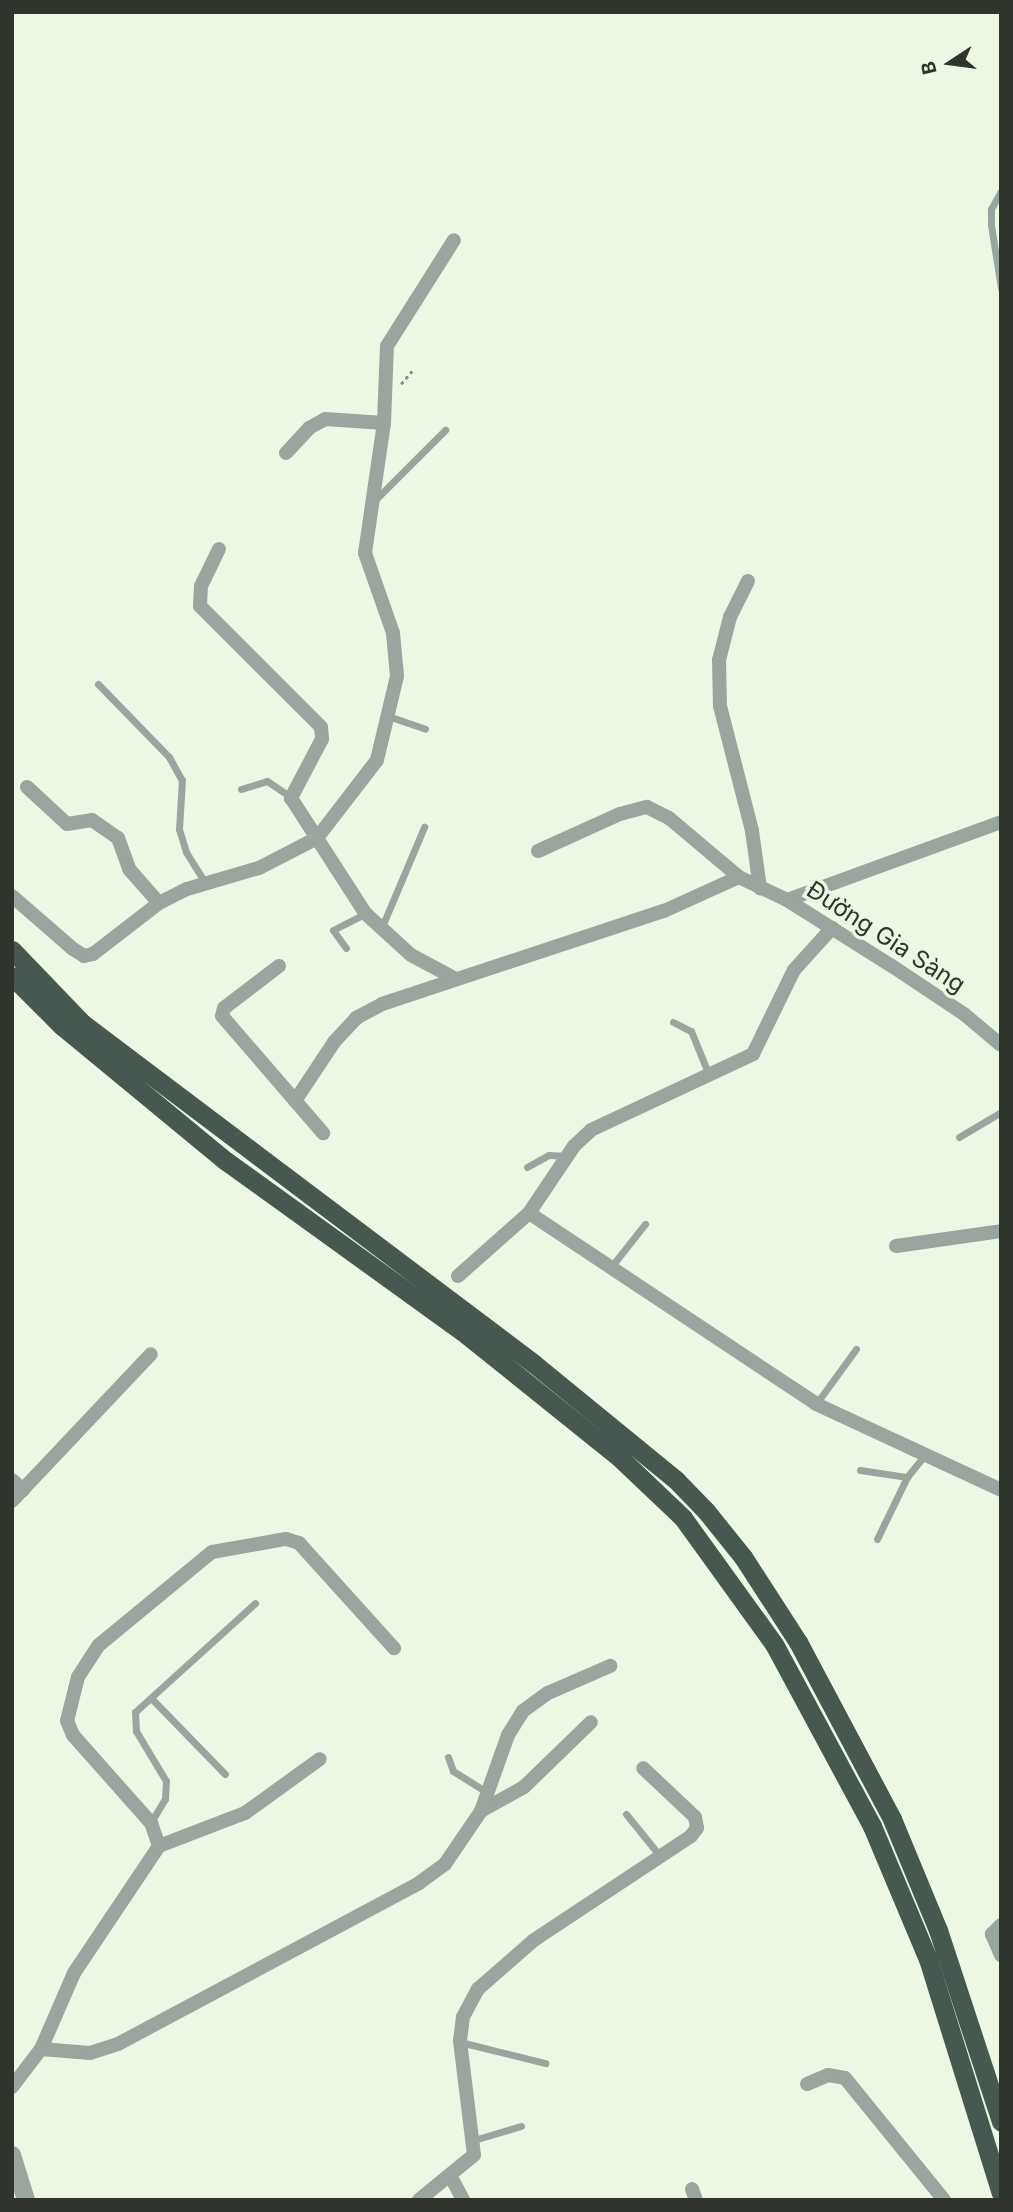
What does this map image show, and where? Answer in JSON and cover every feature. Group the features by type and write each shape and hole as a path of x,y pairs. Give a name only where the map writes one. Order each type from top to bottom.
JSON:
{"highway":[{"path":"12,950 82,1023 523,1355 676,1480 706,1511 743,1557 797,1642 892,1819 938,1930 1001,2122"},
{"path":"12,976 62,1026 226,1161 467,1335 619,1457 683,1518 774,1644 872,1826 928,1959 1001,2193"}],"street":[{"path":"12,896 85,956 117,938 159,903 205,883 259,868 317,838 377,760 391,717 397,676 393,633 365,552 384,423 387,346 454,240"},
{"path":"286,453 309,428 325,419 384,423"},
{"path":"219,549 201,586 200,606 321,727 322,739 291,798 365,913 380,930 411,955 454,978"},
{"path":"748,581 730,617 719,660 720,706 752,831 760,888"},
{"path":"27,787 67,824 92,820 118,838 129,869 159,903"},
{"name":"Đường Gia Sàng","path":"538,851 620,814 647,807 669,818 739,877 787,900 832,928 964,1014 1001,1045"},
{"path":"787,900 1001,822"},
{"path":"295,1101 356,1018 417,989 632,922 739,877"},
{"path":"458,1276 530,1213 567,1156 591,1130 753,1054 794,970 832,928"},
{"path":"279,966 224,1008 222,1016 323,1133"},
{"path":"530,1213 816,1404 1001,1490"},
{"path":"896,1246 1001,1231"},
{"path":"12,1501 18,1485 151,1354"},
{"path":"159,1846 151,1823 73,1735 67,1707 86,1661 99,1645 212,1552 286,1539 299,1543 394,1648"},
{"path":"41,2049 90,2053 118,2044 419,1883 445,1864 481,1811 508,1735 523,1711 548,1693 610,1666"},
{"path":"481,1811 524,1787 591,1721"},
{"path":"12,2087 41,2049 74,1973 159,1846 245,1813 320,1759"},
{"path":"419,2200 451,2177 474,2155 460,2041 463,2017 478,1989 500,1967 691,1836 697,1828 695,1817 643,1768"},
{"path":"1001,1925 992,1934 1001,1955"},
{"path":"807,2084 828,2075 845,2078 944,2200"},
{"path":"12,2155 26,2200"},
{"path":"451,2177 463,2200"}],"lane":[{"path":"1001,191 991,209 991,225 1001,288"},
{"path":"373,502 446,430"},
{"path":"98,684 169,757 182,780 179,829 186,852 205,883"},
{"path":"391,717 425,729"},
{"path":"242,789 267,781 291,798"},
{"path":"380,930 425,827"},
{"path":"346,948 333,930 365,913"},
{"path":"673,1022 691,1031 710,1076"},
{"path":"959,1137 1001,1112"},
{"path":"527,1167 549,1155 567,1156"},
{"path":"611,1268 645,1224"},
{"path":"816,1404 856,1349"},
{"path":"877,1539 907,1477 925,1455"},
{"path":"860,1470 907,1477"},
{"path":"151,1823 165,1799 166,1781 133,1720 135,1712 255,1603"},
{"path":"151,1698 225,1774"},
{"path":"448,1757 453,1771 488,1793"},
{"path":"626,1814 660,1857"},
{"path":"460,2041 545,2063"},
{"path":"474,2140 521,2126"}]}
